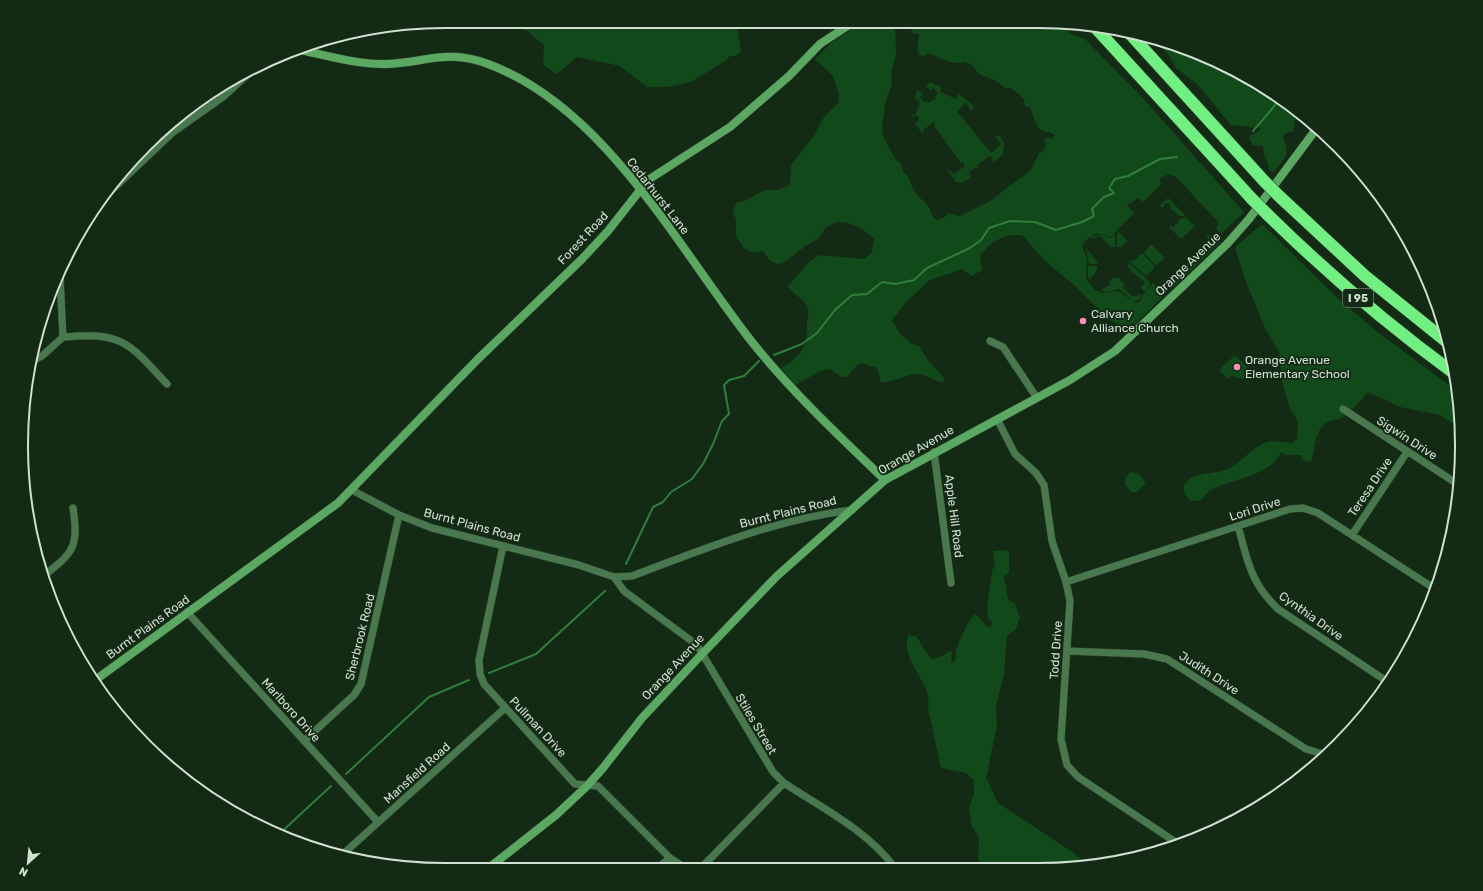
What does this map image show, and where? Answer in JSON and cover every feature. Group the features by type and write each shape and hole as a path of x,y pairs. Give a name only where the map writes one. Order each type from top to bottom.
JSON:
{"highway":[{"name":"I 95","path":"1101,33 1252,199 1311,257 1366,305 1448,368"},
{"name":"I 95","path":"1134,39 1279,196 1360,272 1441,337"}],"main road":[{"name":"Forest Road","path":"352,490 478,359 582,259 608,231 648,180 730,127 789,76 820,44 844,28"},
{"name":"Cedarhurst Lane","path":"308,51 369,63 388,64 446,55 471,58 489,64 535,88 559,104 575,118 640,189 762,354 791,388 885,480"},
{"name":"Orange Avenue","path":"495,863 556,815 588,786 642,718 777,576 885,480 1098,364 1129,338 1227,244 1249,219 1314,133"},
{"name":"Burnt Plains Road","path":"98,678 338,503 352,490"}],"street":[{"path":"128,175 172,133 223,97 238,83"},
{"path":"60,285 63,337"},
{"path":"37,359 63,337 95,336 112,338 122,342 132,349 167,384"},
{"path":"990,341 1003,347 1037,398"},
{"name":"Sigwin Drive","path":"1343,409 1453,481"},
{"name":"Todd Drive","path":"997,419 1015,454 1036,473 1044,486 1052,541 1066,582 1070,601 1061,739 1064,756 1070,769 1078,777 1173,840"},
{"name":"Apple Hill Road","path":"934,452 951,583"},
{"name":"Teresa Drive","path":"1352,535 1407,452"},
{"name":"Burnt Plains Road","path":"352,490 400,516 444,532 579,564 614,577 632,576 748,533 835,512 852,510"},
{"path":"48,573 64,560 74,547 76,529 73,508"},
{"name":"Lori Drive","path":"1066,582 1290,509 1303,508 1318,513 1431,586"},
{"name":"Sherbrook Road","path":"304,741 354,695 361,684 400,516"},
{"name":"Cynthia Drive","path":"1238,526 1251,572 1264,595 1278,609 1384,679"},
{"name":"Pullman Drive","path":"503,546 479,660 479,668 484,684 575,784 598,786 670,858 678,863"},
{"name":"Stiles Street","path":"614,577 624,591 697,645 766,763 784,783 864,836 884,854 891,863"},
{"name":"Marlboro Drive","path":"188,612 378,822"},
{"name":"Judith Drive","path":"1067,651 1144,654 1167,659 1306,750 1319,754"},
{"name":"Mansfield Road","path":"346,851 505,708"},
{"path":"706,863 784,783"},
{"path":"664,863 670,858"}],"green space":[{"path":"519,28 737,28 741,52 736,56 730,56 725,61 691,82 668,87 647,87 620,66 577,57 557,74 543,65 544,45 527,31"},
{"path":"854,28 895,28 896,54 891,74 892,84 886,100 882,126 883,136 896,160 901,163 903,172 908,177 914,190 928,206 932,216 936,220 944,218 948,213 960,216 990,201 1031,170 1039,153 1044,150 1046,145 1044,141 1048,137 1053,139 1055,135 1043,131 1038,127 1030,108 1025,106 1024,99 1011,88 1005,88 996,81 979,74 972,65 964,62 951,62 929,53 924,56 920,55 917,50 919,34 912,33 911,28 1065,29 1070,34 1085,39 1141,96 1244,212 1221,234 1216,229 1219,223 1176,177 1169,174 1160,178 1161,185 1143,202 1139,198 1127,205 1134,213 1111,237 1097,233 1087,239 1082,246 1087,258 1086,278 1096,291 1103,293 1118,291 1136,303 1140,302 1142,296 1153,283 1164,293 1164,296 1135,324 1133,323 1128,328 1111,321 1074,285 1044,260 1022,235 1003,237 988,246 980,256 982,270 972,276 962,269 930,280 908,300 892,320 900,334 911,343 919,346 927,359 944,378 943,382 918,374 881,383 877,368 861,363 854,368 847,377 841,377 830,369 820,371 795,385 781,368 794,360 802,351 806,340 808,311 804,302 792,292 788,286 811,260 819,255 865,259 872,252 874,239 852,224 839,222 827,227 817,239 788,260 778,264 768,258 763,251 754,253 744,248 736,236 736,220 733,211 736,203 746,200 764,190 777,190 790,185 791,165 815,134 824,117 838,103 839,95 833,76 815,59 831,43"},
{"path":"1160,46 1222,71 1269,98 1295,117 1293,131 1285,134 1283,139 1286,149 1285,157 1274,172 1269,171 1263,146 1253,145 1249,139 1251,135 1259,131 1260,128 1231,125 1197,84 1176,68 1168,54"},
{"path":"930,82 941,87 940,92 956,99 959,94 974,106 971,111 966,103 957,111 991,153 1001,145 996,137 997,135 1000,136 1004,143 1003,155 994,162 990,156 977,165 980,172 976,167 969,172 971,178 962,183 956,182 946,168 954,174 965,166 963,162 961,163 935,127 934,122 923,130 924,132 922,133 915,124 919,120 917,115 912,117 911,115 916,114 920,101 915,98 917,91 923,91 921,92 923,95 920,97 924,102 927,101 928,103 936,98 935,96 938,94 934,88 931,90 926,87"},
{"path":"1168,198 1185,216 1179,216 1170,208 1170,203 1164,203 1164,207 1161,207 1160,205"},
{"path":"1186,217 1195,226 1181,239 1169,227 1171,226 1173,228 1179,219"},
{"path":"1262,224 1344,304 1379,333 1450,386 1454,424 1439,415 1400,407 1368,392 1357,405 1342,418 1326,422 1316,438 1312,460 1308,462 1303,460 1301,455 1285,455 1281,452 1269,467 1260,472 1220,486 1208,492 1202,499 1191,501 1185,495 1183,488 1190,478 1201,474 1225,470 1236,464 1262,444 1271,441 1293,443 1297,439 1298,422 1289,406 1282,381 1279,352 1266,330 1245,280 1235,247"},
{"path":"1118,231 1127,241 1121,247 1116,247"},
{"path":"1100,234 1111,238 1115,234 1115,247 1111,247 1099,235 1093,239 1091,237"},
{"path":"1208,235 1214,236 1219,240 1219,243 1172,289 1165,283 1165,279 1169,281 1210,242 1206,237"},
{"path":"1085,244 1086,248 1097,261 1097,264 1089,264"},
{"path":"1151,244 1165,258 1156,266 1144,253"},
{"path":"1143,254 1155,267 1146,276 1130,262 1132,260 1134,261 1139,255"},
{"path":"1129,263 1151,283 1145,292 1141,288 1145,282 1130,271 1131,269 1127,265"},
{"path":"1088,266 1097,266 1097,270 1090,280 1088,276"},
{"path":"1114,277 1116,279 1117,277 1125,285 1123,287 1132,296 1139,294 1141,296 1139,300 1133,301 1119,289 1107,292 1100,291 1111,284 1109,282"},
{"path":"1235,355 1251,371 1243,379 1231,376 1228,379 1219,370"},
{"path":"1130,471 1140,475 1146,483 1137,492 1131,492 1125,484 1125,478"},
{"path":"1006,550 1009,553 1009,573 1004,576 1008,599 1015,604 1020,618 1016,629 1007,636 1004,674 996,706 997,726 986,778 998,803 1074,853 1082,860 1038,863 978,863 979,837 972,826 969,808 974,793 974,780 966,773 941,768 928,709 929,699 909,655 907,645 908,635 916,636 931,659 944,655 949,651 952,652 951,661 953,663 956,659 956,651 961,637 975,614 987,626 991,626 992,622 988,617 987,608 992,571 995,564 993,551"}],"waterway":[{"path":"1253,131 1276,103"},
{"path":"774,355 802,344 817,333 835,310 852,295 867,294 882,282 895,284 914,280 927,268 970,248 981,240 989,228 1010,221 1035,222 1056,230 1082,222 1094,216 1092,209 1104,197 1114,193 1109,188 1115,179 1128,176 1160,159 1177,157"},
{"path":"626,564 653,507 663,502 671,492 692,479 703,464 722,421 729,414 724,385 729,380 744,376 759,361"},
{"path":"489,673 536,654 605,591"},
{"path":"346,774 429,697 469,680"},
{"path":"284,830 331,786"}],"place":[{"name":"Calvary Alliance Church","path":"1083,321"},
{"name":"Orange Avenue Elementary School","path":"1237,367"}]}
